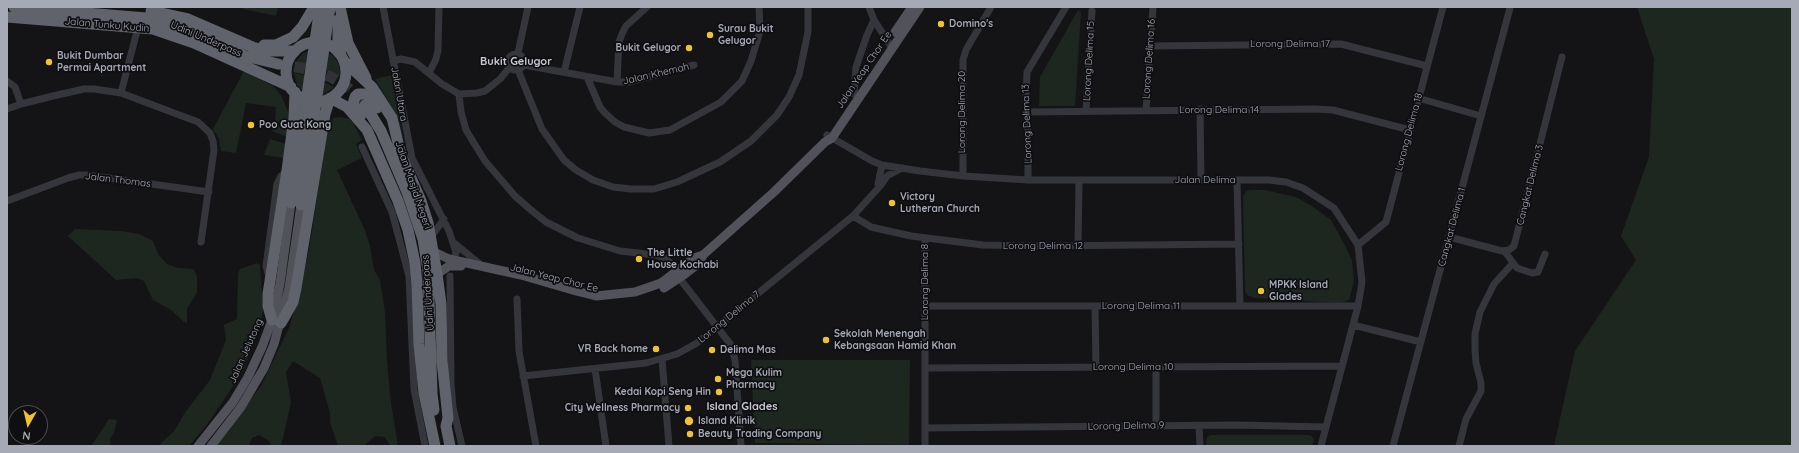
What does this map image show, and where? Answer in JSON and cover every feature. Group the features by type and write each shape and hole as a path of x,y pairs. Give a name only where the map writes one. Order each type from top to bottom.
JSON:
{"highway":[{"name":"Udini Underpass","path":"14,7 158,19 196,33 245,56 278,64"},
{"name":"Jalan Tunku Kudin","path":"107,7 158,12 179,16 255,48 269,51 296,50"},
{"path":"296,204 315,74 330,7"},
{"path":"314,9 315,24 324,28 332,24 340,7"},
{"path":"289,88 300,97 314,101 330,98 339,91 344,82 346,71 337,31 340,7"},
{"path":"340,7 348,43 372,87"},
{"path":"234,40 269,46 285,42 302,27 314,9"},
{"path":"314,9 315,74"},
{"path":"314,9 306,32 296,50 288,60 286,71 294,118 270,281 268,306 276,322 293,302 325,114 330,98"},
{"name":"Jalan Tunku Kudin","path":"7,17 138,27 171,34 194,43 289,88"},
{"path":"296,50 308,43 321,42 332,47 343,58"},
{"name":"Jalan Masjid Negeri","path":"343,58 372,87 392,118 401,155 421,201 431,237 441,304 442,361 448,418 446,426 450,446"},
{"path":"367,130 365,120 353,104 355,97 361,93 371,98 401,155"},
{"name":"Jalan Masjid Negeri","path":"330,98 347,107 367,130 398,201 408,230 415,263 419,344 424,393 435,446"},
{"name":"Udini Underpass","path":"365,105 378,124 399,171 423,239 428,270 435,418 432,426"},
{"name":"Udini Underpass","path":"432,373 441,419 446,426"}],"main road":[{"name":"Jalan Yeap Chor Ee","path":"437,274 449,266 455,265 514,279 578,297 596,300 614,301 639,297 659,291 679,275 694,258 703,255 774,192 828,138 890,46 912,7"},
{"name":"Jalan Yeap Chor Ee","path":"828,138 854,94 920,7"},
{"name":"Jalan Jelutong","path":"211,446 241,407 264,368 276,322 280,284 296,204"},
{"name":"Jalan Yeap Chor Ee","path":"434,252 444,258 596,296 649,289 679,275"},
{"name":"Jalan Jelutong","path":"198,446 222,418 242,389 276,322"}],"street":[{"name":"Jalan Utara","path":"383,7 412,158 444,219 456,252 454,260"},
{"path":"429,73 436,59 438,50 439,7"},
{"path":"518,53 528,7"},
{"path":"564,72 580,7"},
{"path":"617,82 619,42 622,34 626,26 647,7"},
{"path":"587,77 600,107 605,114 624,128 649,133 670,130 721,102 742,81 751,61 760,31 759,7"},
{"path":"521,67 514,70 510,67 508,62 509,57 518,53 523,56 521,67 528,98 542,129 564,160 587,177 613,187 654,189 677,182 720,162 751,141 777,115 789,97 799,75 808,32 808,7"},
{"path":"869,7 874,20 890,46"},
{"name":"Lorong Delima 20","path":"963,176 962,60 966,50 991,7"},
{"name":"Lorong Delima 13","path":"1028,180 1027,72 1066,7"},
{"name":"Lorong Delima 16","path":"1146,110 1153,7"},
{"name":"Lorong Delima 18","path":"1358,245 1386,222 1443,7"},
{"name":"Cangkat Delima 1","path":"1393,446 1510,8"},
{"name":"Lorong Delima 15","path":"1086,112 1092,11"},
{"path":"854,94 856,67 874,20"},
{"path":"121,93 138,27"},
{"name":"Lorong Delima 17","path":"1150,46 1341,44 1427,66"},
{"name":"Cangkat Delima 3","path":"1505,252 1512,248 1515,242 1562,57"},
{"path":"393,61 408,59 415,62 442,84 459,94 485,91 500,79 510,67"},
{"name":"Jalan Khemah","path":"521,67 564,72 617,82 630,82 694,65"},
{"path":"7,81 15,87 21,104"},
{"path":"7,109 21,104 84,89 94,89 121,93 198,122 204,127 211,137 214,150 201,242"},
{"path":"459,94 466,130 485,161 515,196 531,210 546,222 578,238 616,251 665,258 679,275 731,345 735,360 742,446"},
{"path":"1418,98 1481,116"},
{"name":"Lorong Delima 14","path":"1027,112 1146,110 1333,110 1410,130"},
{"path":"1200,110 1201,180"},
{"name":"Jalan Delima","path":"828,138 882,165 963,176 1079,181 1269,180 1286,182 1302,188 1334,208 1358,245 1362,282 1358,306 1322,446"},
{"path":"362,147 392,212 408,276 414,389 425,446"},
{"name":"Lorong Delima 7","path":"877,189 882,165"},
{"name":"Lorong Delima 7","path":"523,376 646,363 662,359 697,343 718,328 853,216 887,176 902,168"},
{"name":"Jalan Thomas","path":"7,201 79,175 209,192"},
{"path":"1237,180 1240,306"},
{"path":"1078,246 1079,181"},
{"name":"Lorong Delima 12","path":"853,216 871,227 925,238 1001,246 1239,244"},
{"path":"431,237 444,219"},
{"path":"1449,237 1505,252 1520,270 1535,273 1541,267 1545,254"},
{"name":"Lorong Delima 8","path":"925,238 925,446"},
{"path":"453,243 483,267"},
{"path":"1459,446 1466,419 1481,391 1475,350 1475,334 1480,312 1494,284 1512,262"},
{"path":"450,276 450,384 453,407 462,446"},
{"path":"516,299 523,376 536,446"},
{"name":"Lorong Delima 11","path":"925,306 1358,306"},
{"path":"1095,306 1096,367"},
{"path":"1353,325 1421,342"},
{"path":"662,359 669,446"},
{"path":"1156,366 1156,426"},
{"name":"Lorong Delima 10","path":"925,368 1342,366"},
{"path":"595,369 606,446"},
{"name":"Lorong Delima 9","path":"925,428 1156,426 1326,427"},
{"path":"1199,426 1200,446"}],"shaded area":[{"path":"243,7 278,7 276,16 243,9"},
{"path":"1637,7 1792,7 1792,446 1554,446 1575,351 1636,260 1621,236 1649,157 1654,59"},
{"path":"1078,10 1081,12 1075,106 1039,106 1040,77"},
{"path":"311,50 325,51 333,56 339,64 340,77 327,70 296,62 302,54"},
{"path":"244,71 273,86 281,95 289,114 287,137 272,131 275,122 276,107 246,103 236,153 221,151 219,139 213,129"},
{"path":"294,73 315,78 334,87 323,95 304,92 297,85"},
{"path":"392,75 403,139 394,111 375,79"},
{"path":"340,117 349,119 353,123 362,140 356,144 362,158 337,170 364,228 370,246 374,270 380,280 385,312 387,362 391,403 398,446 390,446 385,437 375,436 364,446 338,446 330,422 330,413 320,378 293,361 286,372 291,403 281,446 271,446 269,441 259,435 252,438 249,446 216,446 261,386 289,328 300,291 309,250 328,124 334,118"},
{"path":"270,139 286,144 284,158 264,155"},
{"path":"1265,190 1296,197 1312,206 1331,220 1352,261 1354,281 1349,300 1341,303 1254,298 1247,295 1245,291 1243,197 1246,191"},
{"path":"75,229 121,231 139,234 153,241 158,254 167,264 178,268 194,269 197,277 197,293 187,309 187,323 171,310 153,300 144,281 137,278 116,280 68,236"},
{"path":"257,263 260,265 263,310 258,334 242,373 206,426 189,446 158,446 174,431 186,411 210,380 226,340 224,325 237,319 238,274 240,269"},
{"path":"751,360 910,360 909,445 755,443"},
{"path":"109,419 117,420 114,432 110,439 111,446 92,445"},
{"path":"1211,435 1308,435 1312,436 1314,440 1312,446 1206,446 1207,437"}],"tunnel":[{"path":"278,64 302,68 331,77 346,86 363,102"}],"place":[{"name":"Domino's","path":"941,24"},
{"name":"Surau Bukit Gelugor","path":"710,35"},
{"name":"Bukit Gelugor","path":"689,48"},
{"name":"Bukit Dumbar Permai Apartment","path":"49,62"},
{"name":"Poo Guat Kong","path":"251,125"},
{"name":"Victory Lutheran Church","path":"892,203"},
{"name":"The Little House Kochabi","path":"639,259"},
{"name":"MPKK Island Glades","path":"1261,291"},
{"name":"Sekolah Menengah Kebangsaan Hamid Khan","path":"826,340"},
{"name":"VR Back home","path":"656,349"},
{"name":"Delima Mas","path":"712,350"},
{"name":"Mega Kulim Pharmacy","path":"718,379"},
{"name":"Kedai Kopi Seng Hin","path":"719,392"},
{"name":"City Wellness Pharmacy","path":"688,408"},
{"name":"Island Klinik","path":"689,421"},
{"name":"Beauty Trading Company","path":"690,434"}],"district":[{"name":"Bukit Gelugor","path":"516,62"},
{"name":"Island Glades","path":"742,407"}]}
